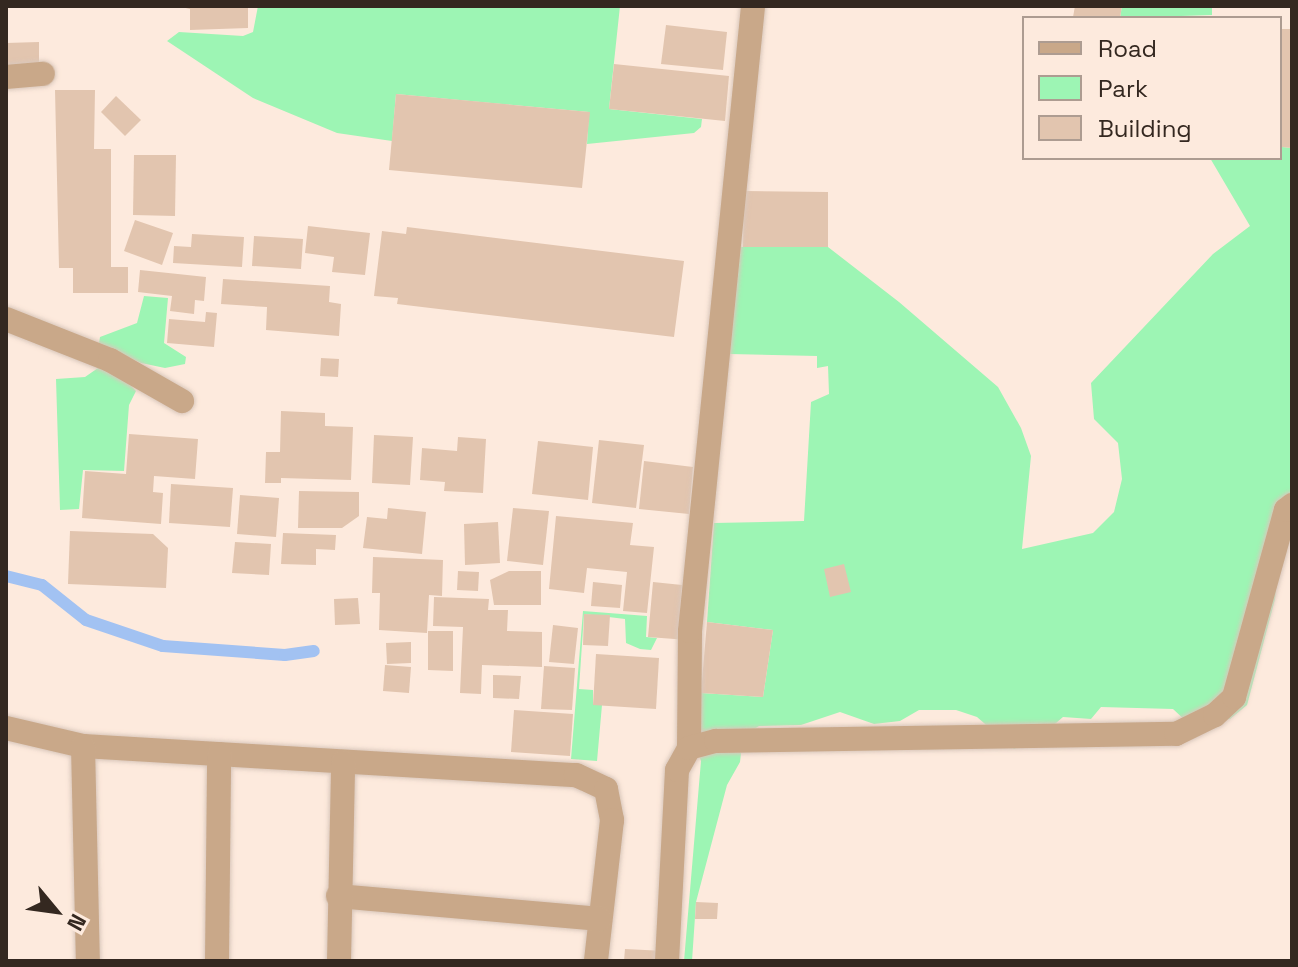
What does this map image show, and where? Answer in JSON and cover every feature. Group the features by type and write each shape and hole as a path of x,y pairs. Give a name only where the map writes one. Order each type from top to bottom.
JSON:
{"street":[{"path":"667,961 677,770 689,748 690,631 753,6"},
{"path":"6,77 43,74"},
{"path":"6,319 110,360 182,401"},
{"path":"689,748 716,741 1176,734 1215,715 1234,697 1286,510 1292,505"},
{"path":"6,728 83,746 576,775 606,789 612,820 596,961"},
{"path":"83,746 88,961"},
{"path":"217,961 219,754"},
{"path":"339,961 343,762"},
{"path":"338,896 600,919"}],"green space":[{"path":"258,6 620,6 609,109 702,119 701,127 694,133 587,144 589,112 396,94 392,141 337,133 253,98 167,41 179,32 243,36 253,32"},
{"path":"1122,6 1212,6 1212,15 1120,16"},
{"path":"1282,147 1292,148 1292,523 1280,552 1275,599 1247,705 1230,719 1188,723 1173,709 1101,707 1091,719 1063,717 1034,742 1014,749 977,717 956,710 919,710 900,721 874,724 840,712 801,725 759,726 743,736 740,762 727,785 696,902 692,961 684,961 701,761 692,734 701,693 763,697 773,630 707,622 714,523 804,521 811,402 829,394 828,366 817,368 817,356 730,354 736,247 828,247 899,302 998,387 1021,428 1031,456 1022,549 1093,533 1114,512 1122,479 1118,443 1094,419 1091,383 1213,254 1250,226 1211,160 1282,160"},
{"path":"144,296 168,298 164,343 186,357 185,364 165,368 141,363 99,343 100,337 137,323"},
{"path":"98,368 117,371 136,391 129,405 124,471 83,470 79,509 60,510 56,379 85,377"},
{"path":"583,611 647,616 646,637 657,638 651,650 640,649 626,643 625,619 584,614 579,689 593,690 593,704 602,705 597,761 571,759"}],"building":[{"path":"177,6 248,6 248,28 190,30 190,9"},
{"path":"1075,6 1122,6 1120,16 1073,16"},
{"path":"666,25 727,32 723,70 661,64"},
{"path":"1282,29 1292,29 1292,148 1282,147"},
{"path":"39,42 39,66 6,67 6,43"},
{"path":"614,64 729,76 725,121 609,109"},
{"path":"55,90 95,90 94,149 111,149 111,267 128,267 128,293 73,293 73,268 59,268"},
{"path":"396,94 590,112 582,188 389,170"},
{"path":"116,96 141,120 125,136 101,112"},
{"path":"134,155 176,155 175,216 133,215"},
{"path":"744,191 828,192 828,247 743,247"},
{"path":"135,220 173,233 162,265 124,251"},
{"path":"308,226 370,233 365,275 332,272 334,257 305,253"},
{"path":"407,227 684,261 674,337 397,304 398,298 374,296 382,231 406,234"},
{"path":"192,234 244,237 242,267 173,263 174,246 191,247"},
{"path":"254,236 303,239 301,269 252,266"},
{"path":"140,270 206,277 204,301 195,300 194,314 170,311 172,296 138,292"},
{"path":"223,279 330,286 329,302 341,304 339,336 266,330 267,307 221,304"},
{"path":"206,312 217,313 214,347 167,343 169,319 205,322"},
{"path":"321,358 339,359 338,377 320,376"},
{"path":"281,411 325,413 325,426 353,427 351,480 281,478 281,483 265,483 266,452 280,452"},
{"path":"129,434 198,439 195,479 154,476 153,492 163,493 161,524 82,518 85,471 126,474"},
{"path":"374,435 413,437 410,485 372,483"},
{"path":"458,437 486,439 483,493 444,491 445,482 420,480 422,448 457,451"},
{"path":"599,440 644,445 636,508 592,503"},
{"path":"538,441 593,447 588,500 532,494"},
{"path":"644,461 693,467 689,514 639,509"},
{"path":"171,484 233,488 230,527 169,523"},
{"path":"299,491 359,492 359,516 342,528 298,528"},
{"path":"240,495 279,498 276,537 237,534"},
{"path":"388,508 426,512 422,554 363,548 367,517 387,519"},
{"path":"513,508 549,511 543,565 507,561"},
{"path":"556,516 633,523 630,545 654,547 647,613 623,611 627,572 587,568 584,593 549,589"},
{"path":"498,522 500,563 465,565 464,524"},
{"path":"70,531 153,534 168,548 166,588 68,584"},
{"path":"283,533 336,535 335,550 316,549 316,565 281,564"},
{"path":"235,542 271,544 269,575 232,573"},
{"path":"373,557 443,560 442,596 429,595 427,633 379,630 380,593 372,593"},
{"path":"844,564 851,592 830,597 824,569"},
{"path":"458,571 479,572 478,591 457,590"},
{"path":"509,571 541,571 541,605 494,605 490,580"},
{"path":"593,582 622,585 620,608 591,606"},
{"path":"653,582 682,585 680,612 701,641 648,637"},
{"path":"434,597 489,599 488,610 508,610 507,631 542,632 542,667 482,665 481,694 460,693 463,627 433,626"},
{"path":"358,598 360,624 335,625 334,599"},
{"path":"584,614 610,615 608,646 583,645"},
{"path":"707,622 773,630 763,697 701,693"},
{"path":"553,625 578,628 574,664 549,662"},
{"path":"428,631 453,631 453,671 428,670"},
{"path":"411,642 411,663 387,664 386,643"},
{"path":"596,654 659,658 656,709 593,705"},
{"path":"385,665 411,667 409,693 383,691"},
{"path":"544,666 575,668 572,710 541,709"},
{"path":"493,675 521,676 519,699 493,698"},
{"path":"514,710 573,714 570,756 511,752"},
{"path":"696,902 718,903 717,919 695,919"},
{"path":"625,949 665,951 664,961 624,961"}],"waterway":[{"path":"6,576 42,585 86,620 163,646 285,655 314,651"}]}
